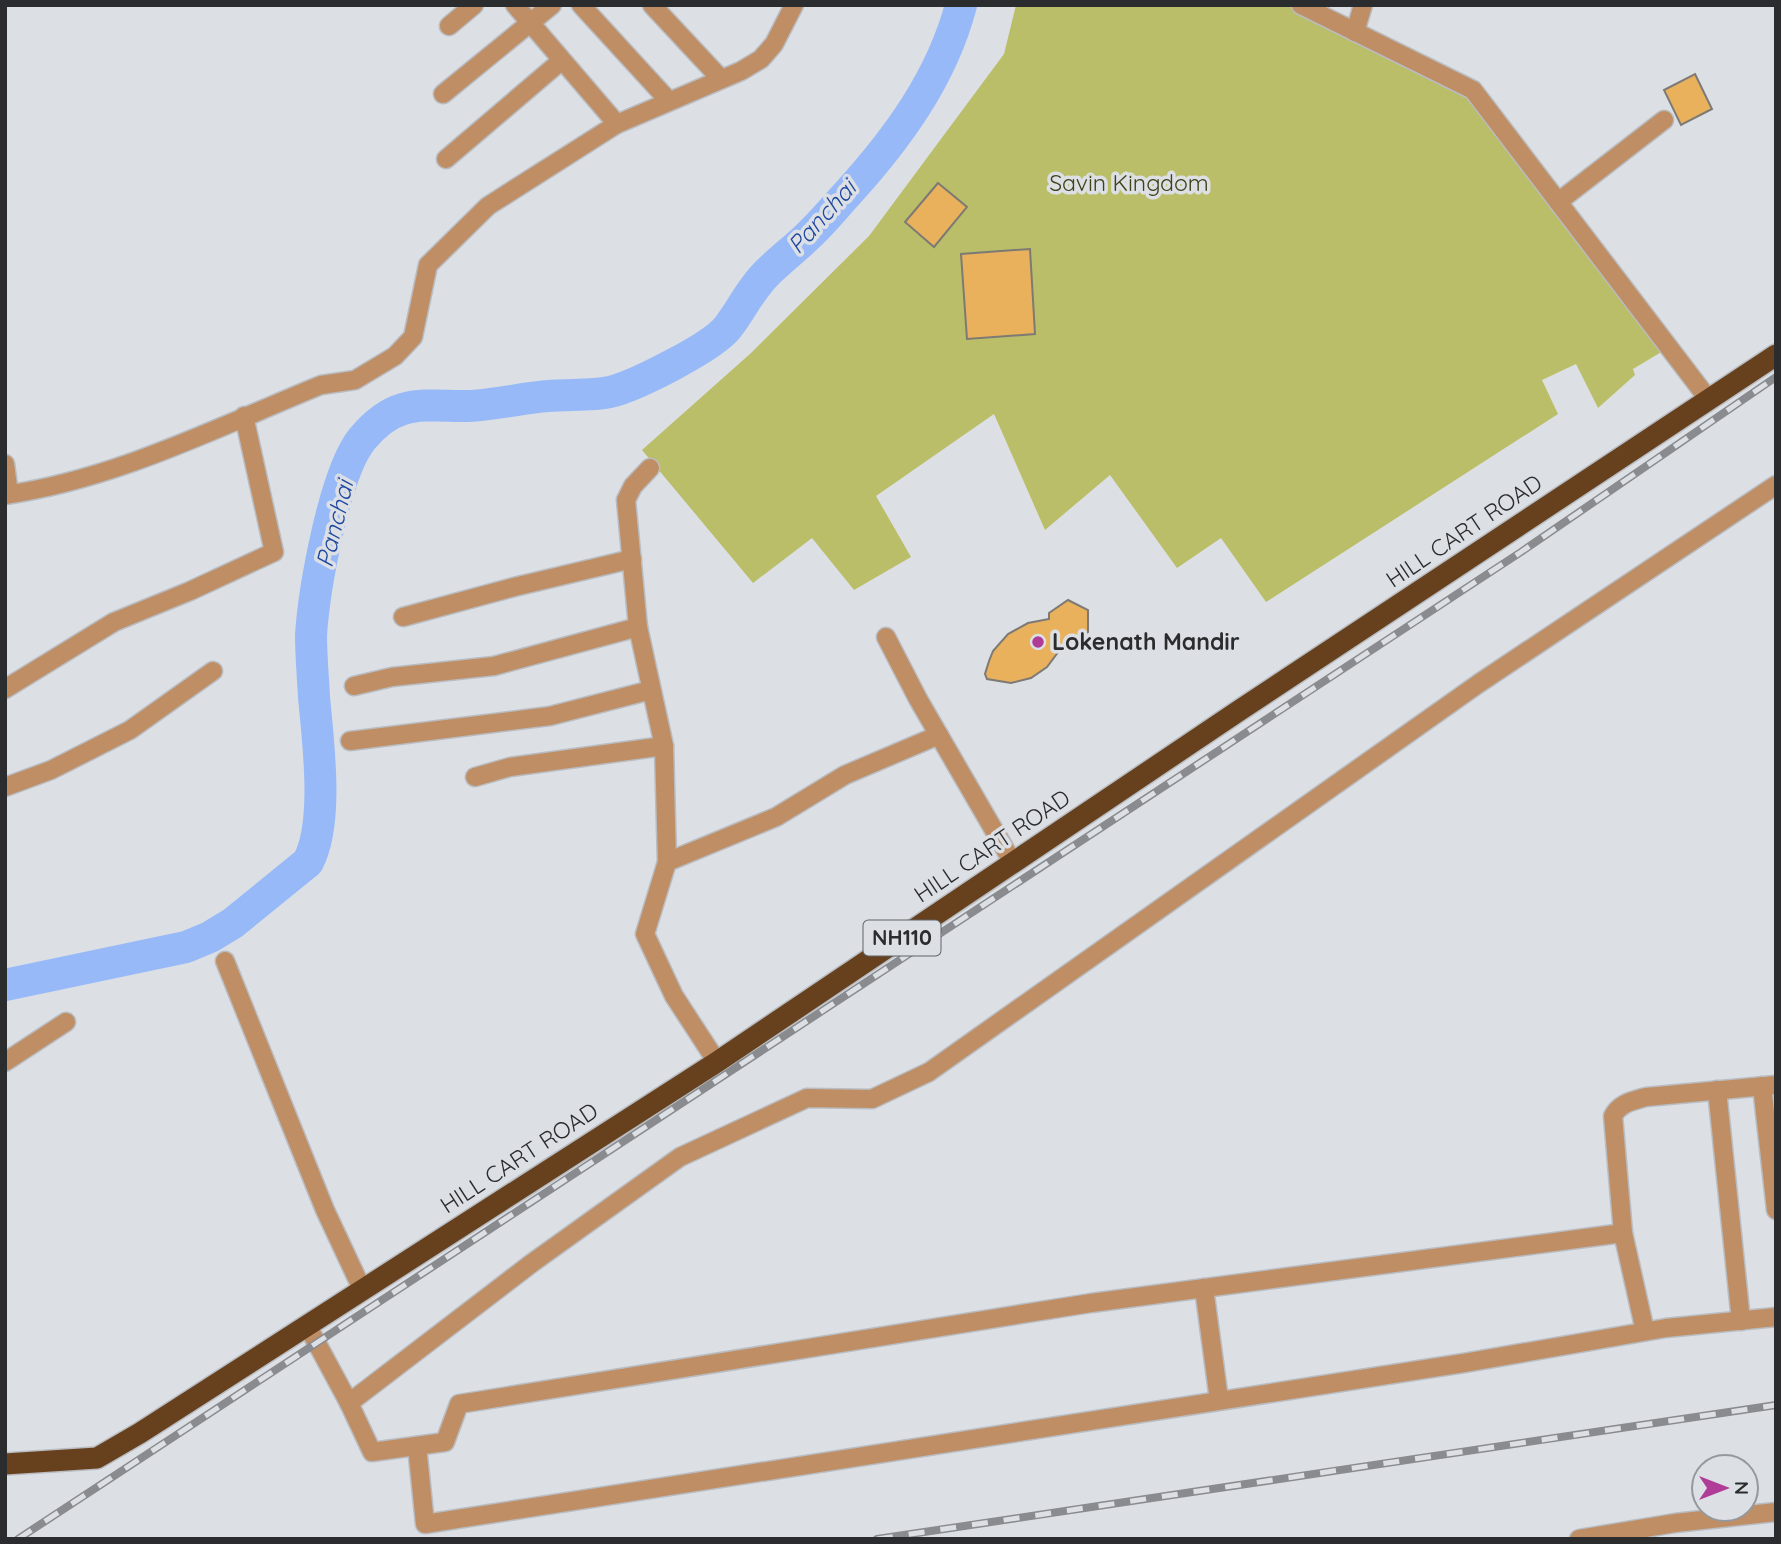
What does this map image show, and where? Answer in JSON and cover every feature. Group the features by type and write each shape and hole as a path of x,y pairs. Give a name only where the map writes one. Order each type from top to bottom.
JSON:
{"highway":[{"name":"HILL CART ROAD","path":"5,1464 97,1458 197,1397 717,1062 1776,355"}],"street":[{"path":"449,26 474,5"},
{"path":"515,5 617,124"},
{"path":"443,94 552,5"},
{"path":"580,5 669,101"},
{"path":"652,5 721,79"},
{"path":"5,464 7,494 64,483 127,465 321,385 355,380 395,356 413,337 428,265 488,205 617,124 741,71 761,59 774,44 794,5"},
{"path":"1301,5 1473,90 1709,400"},
{"path":"1355,32 1363,5"},
{"path":"446,159 561,61"},
{"path":"1558,202 1664,120"},
{"path":"5,689 114,622 274,552 244,416"},
{"path":"650,468 633,486 626,500 638,627 664,746 667,862 645,934 674,996 717,1062"},
{"path":"349,1403 531,1263 680,1157 807,1098 872,1100 929,1072 1478,684 1776,485"},
{"path":"403,617 632,559"},
{"path":"354,686 392,677 494,666 638,627"},
{"path":"886,637 1013,863"},
{"path":"5,787 51,770 130,730 213,671"},
{"path":"350,741 550,716 651,690"},
{"path":"667,862 776,817 845,775 939,735"},
{"path":"475,776 510,767 664,746"},
{"path":"225,961 325,1210 362,1289"},
{"path":"5,1062 66,1022"},
{"path":"1645,1331 1623,1233 1614,1116 1618,1108 1627,1102 1646,1097 1769,1085 1776,1210"},
{"path":"1717,1090 1741,1321"},
{"path":"307,1325 372,1452 445,1442 459,1404 1077,1306 1623,1233"},
{"path":"1204,1288 1219,1400"},
{"path":"417,1446 425,1524 1464,1363 1645,1331 1776,1317"},
{"path":"1579,1539 1675,1523 1776,1512"}],"green space":[{"name":"Savin Kingdom","path":"1016,5 1288,5 1468,91 1663,351 1633,369 1635,375 1598,408 1576,364 1542,380 1558,414 1266,602 1221,538 1177,568 1110,475 1045,530 994,414 876,496 911,557 854,590 812,538 753,583 642,450 751,353 869,236 1004,54"}],"building":[{"path":"1695,74 1712,109 1681,125 1664,90"},
{"path":"938,183 967,207 934,247 905,222"},
{"path":"1030,249 1035,334 967,339 961,254"},
{"name":"Lokenath Mandir","path":"1068,600 1088,610 1088,632 1071,645 1065,643 1047,667 1031,678 1011,683 987,679 985,674 993,651 1008,634 1028,623 1049,619 1049,613"}],"waterway":[{"name":"Panchai","path":"5,985 186,947 233,923 308,862 318,826 320,804 311,651 313,615 334,505 352,456 362,439 386,417 411,407 468,406 556,395 610,392 654,374 707,345 728,327 762,278 824,220 883,152 930,82 953,32 961,5"}],"railway":[{"path":"18,1539 1521,552 1776,377"},
{"path":"877,1539 1776,1405"}],"place":[{"name":"Lokenath Mandir","path":"1038,642"}]}
